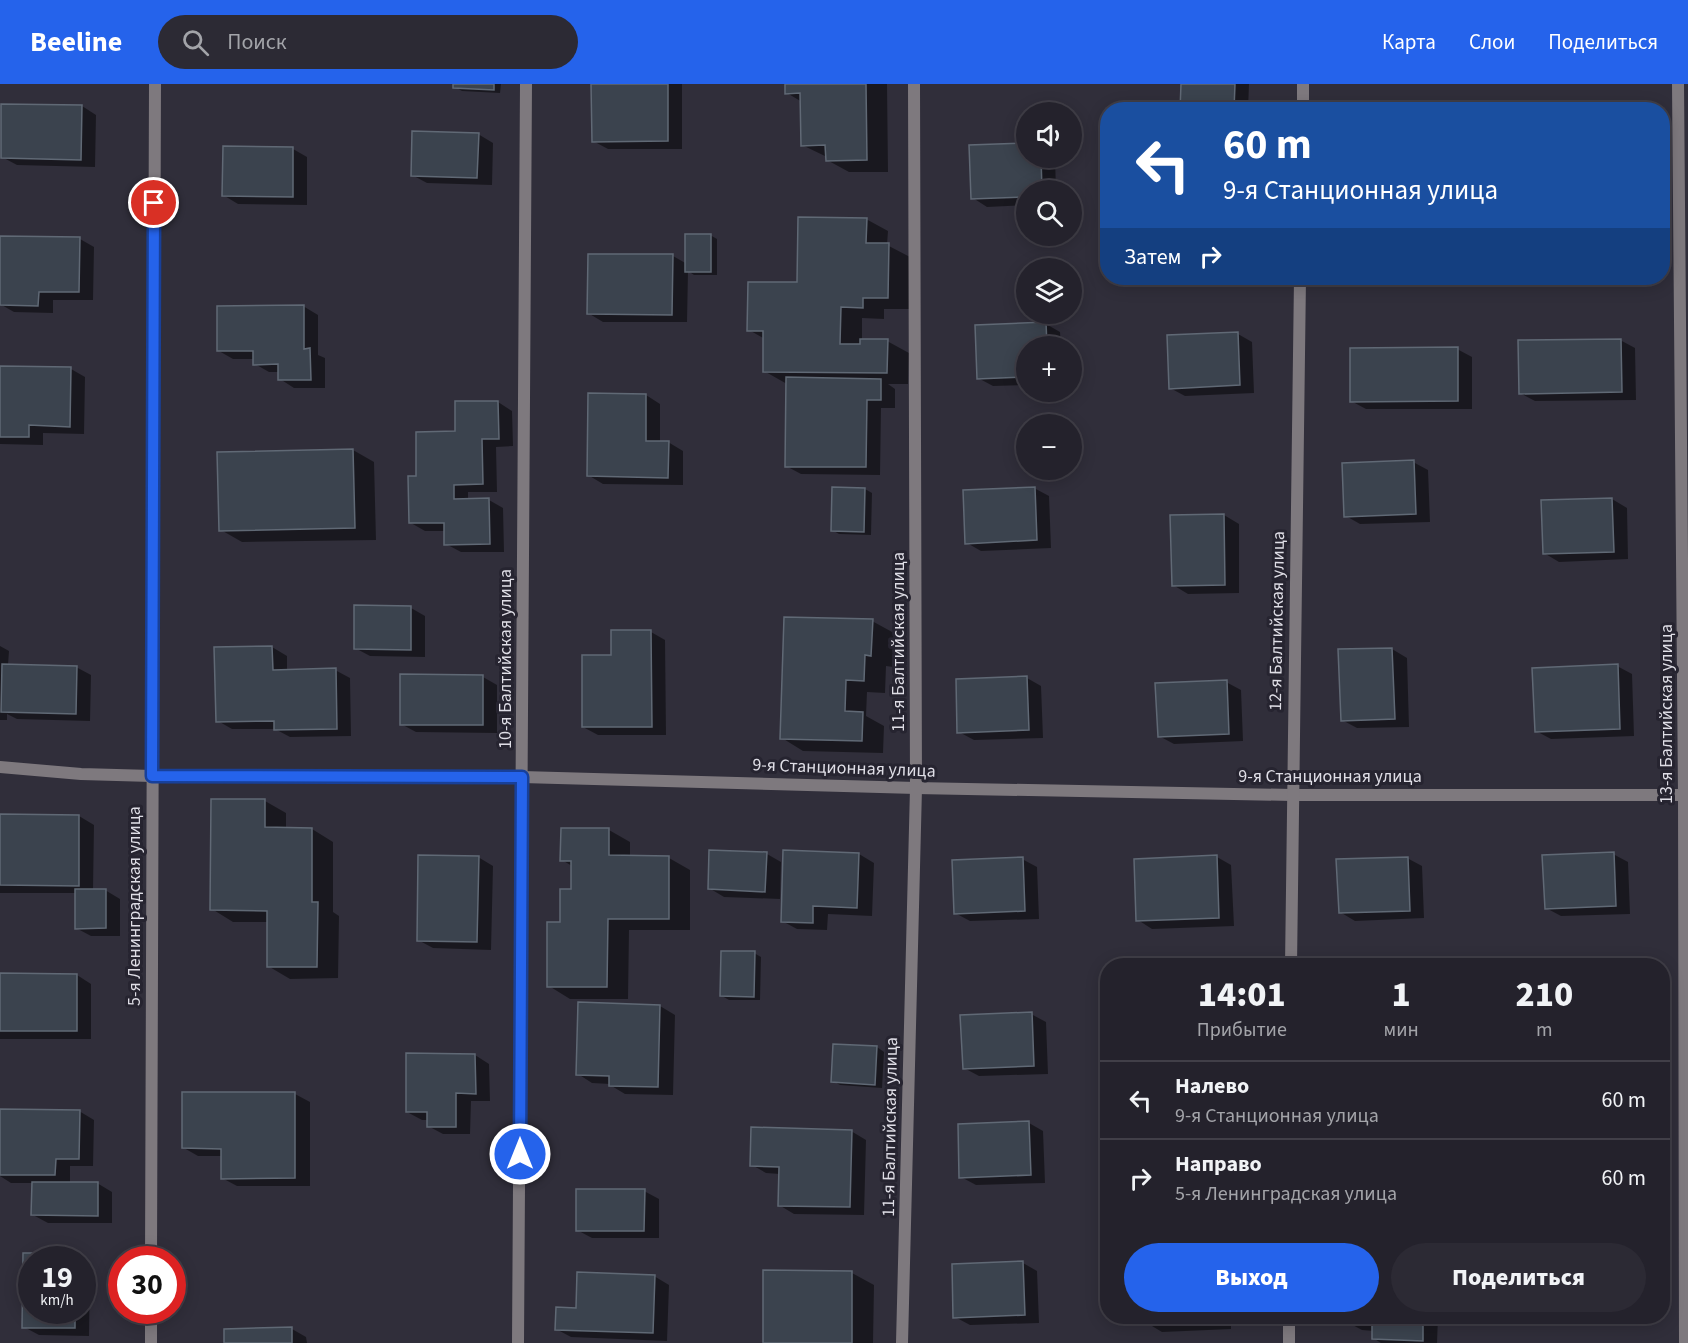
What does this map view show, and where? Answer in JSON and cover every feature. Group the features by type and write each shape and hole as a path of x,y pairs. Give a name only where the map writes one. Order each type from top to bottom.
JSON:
{"street":[{"name":"5-я Ленинградская улица","path":"151,1246 154,84"},
{"name":"10-я Балтийская улица","path":"518,1343 526,84"},
{"name":"11-я Балтийская улица","path":"902,1343 916,788 914,84"},
{"path":"1303,102 1304,84"},
{"name":"13-я Балтийская улица","path":"1678,84 1686,795 1685,1343"},
{"name":"12-я Балтийская улица","path":"1291,958 1300,285"},
{"name":"9-я Станционная улица","path":"0,767 81,774 152,776 522,777 1292,795 1686,795"},
{"path":"151,1324 151,1343"},
{"path":"1288,1343 1289,1324"}],"building":[{"path":"453,84 494,84 494,90 453,88"},
{"path":"591,84 668,84 668,141 592,142"},
{"path":"785,84 866,84 867,160 826,161 825,145 801,146 800,93 785,94"},
{"path":"1181,84 1235,84 1234,102 1180,102"},
{"path":"1,104 82,105 81,160 1,158"},
{"path":"412,131 479,133 477,178 411,176"},
{"path":"1016,143 1016,168 1041,168 1042,180 1016,180 1016,197 971,199 969,145"},
{"path":"223,146 293,147 293,197 222,196"},
{"path":"798,217 867,218 866,243 889,243 888,298 863,298 863,308 841,307 840,344 860,344 860,339 888,339 887,373 763,372 763,331 747,331 748,282 797,282"},
{"path":"685,234 711,234 711,272 685,272"},
{"path":"0,236 80,237 79,292 39,292 38,306 0,305"},
{"path":"588,254 673,254 672,315 587,314"},
{"path":"304,305 304,349 310,348 311,380 278,380 278,364 253,365 253,351 217,351 217,306"},
{"path":"1046,324 1047,336 1016,336 1016,377 977,379 975,325"},
{"path":"1238,332 1240,385 1169,389 1167,335"},
{"path":"1621,339 1622,392 1519,394 1518,340"},
{"path":"1458,347 1458,401 1350,402 1350,348"},
{"path":"0,366 71,367 70,427 29,425 29,437 0,437"},
{"path":"786,377 881,379 881,400 867,400 866,467 785,467"},
{"path":"588,393 646,394 646,441 669,441 668,478 587,476"},
{"path":"455,401 498,401 499,439 482,439 483,484 454,485 454,499 489,498 490,544 444,545 444,523 409,523 408,476 416,476 416,432 455,431"},
{"path":"353,449 355,528 219,531 217,452"},
{"path":"1414,460 1416,514 1344,517 1342,463"},
{"path":"832,487 865,488 864,532 831,531"},
{"path":"1035,487 1037,540 965,544 963,490"},
{"path":"1612,498 1614,552 1543,554 1541,500"},
{"path":"1224,514 1225,585 1172,586 1170,515"},
{"path":"354,605 411,606 411,650 354,649"},
{"path":"784,617 873,619 871,656 865,655 864,681 846,680 845,711 863,712 862,741 780,739"},
{"path":"611,630 651,630 652,727 582,727 582,655 611,655"},
{"path":"272,646 273,670 336,668 337,729 274,730 274,721 216,722 214,647"},
{"path":"1392,648 1395,719 1341,721 1338,649"},
{"path":"2,664 77,666 76,714 1,712"},
{"path":"1618,664 1620,729 1535,732 1532,668"},
{"path":"400,674 483,675 483,725 400,725"},
{"path":"1027,676 1029,730 957,733 956,679"},
{"path":"1227,680 1229,734 1158,737 1155,683"},
{"path":"211,799 265,799 265,827 312,828 312,902 318,902 317,967 267,967 267,911 210,910"},
{"path":"0,814 79,815 79,886 0,885"},
{"path":"561,828 609,828 609,855 669,856 669,919 608,919 607,987 547,987 547,922 560,922 560,889 571,889 571,861 560,861"},
{"path":"709,850 767,852 765,892 708,889"},
{"path":"783,850 859,853 857,908 813,906 813,923 781,922"},
{"path":"1614,852 1616,906 1545,909 1542,855"},
{"path":"418,855 479,856 477,942 417,941"},
{"path":"1217,855 1219,918 1136,921 1134,859"},
{"path":"1023,857 1025,911 954,914 952,860"},
{"path":"1408,857 1410,911 1339,913 1336,859"},
{"path":"75,889 106,889 106,928 75,929"},
{"path":"721,951 755,951 754,997 720,996"},
{"path":"0,973 77,974 77,1031 0,1031"},
{"path":"578,1002 660,1005 658,1087 609,1086 609,1076 576,1075"},
{"path":"1032,1012 1034,1066 963,1069 960,1015"},
{"path":"833,1044 877,1046 875,1085 831,1082"},
{"path":"406,1053 475,1054 476,1094 456,1093 456,1127 427,1127 427,1112 406,1112"},
{"path":"182,1092 295,1092 295,1178 221,1179 221,1149 182,1148"},
{"path":"0,1109 80,1110 79,1159 56,1159 55,1175 0,1175"},
{"path":"1029,1121 1031,1175 959,1178 958,1124"},
{"path":"751,1127 852,1130 850,1207 778,1206 779,1167 750,1166"},
{"path":"32,1182 98,1182 98,1216 31,1215"},
{"path":"576,1189 645,1189 644,1231 576,1231"},
{"path":"1023,1261 1025,1315 953,1318 952,1264"},
{"path":"763,1270 852,1271 852,1343 763,1343"},
{"path":"577,1272 655,1275 653,1333 555,1330 556,1307 576,1308"},
{"path":"22,1324 75,1324 75,1328 22,1328"},
{"path":"1372,1324 1423,1324 1423,1341 1372,1339"},
{"path":"292,1327 292,1343 224,1343 224,1329"}],"route":[{"path":"154,203 152,776 522,777 520,1154"}]}
